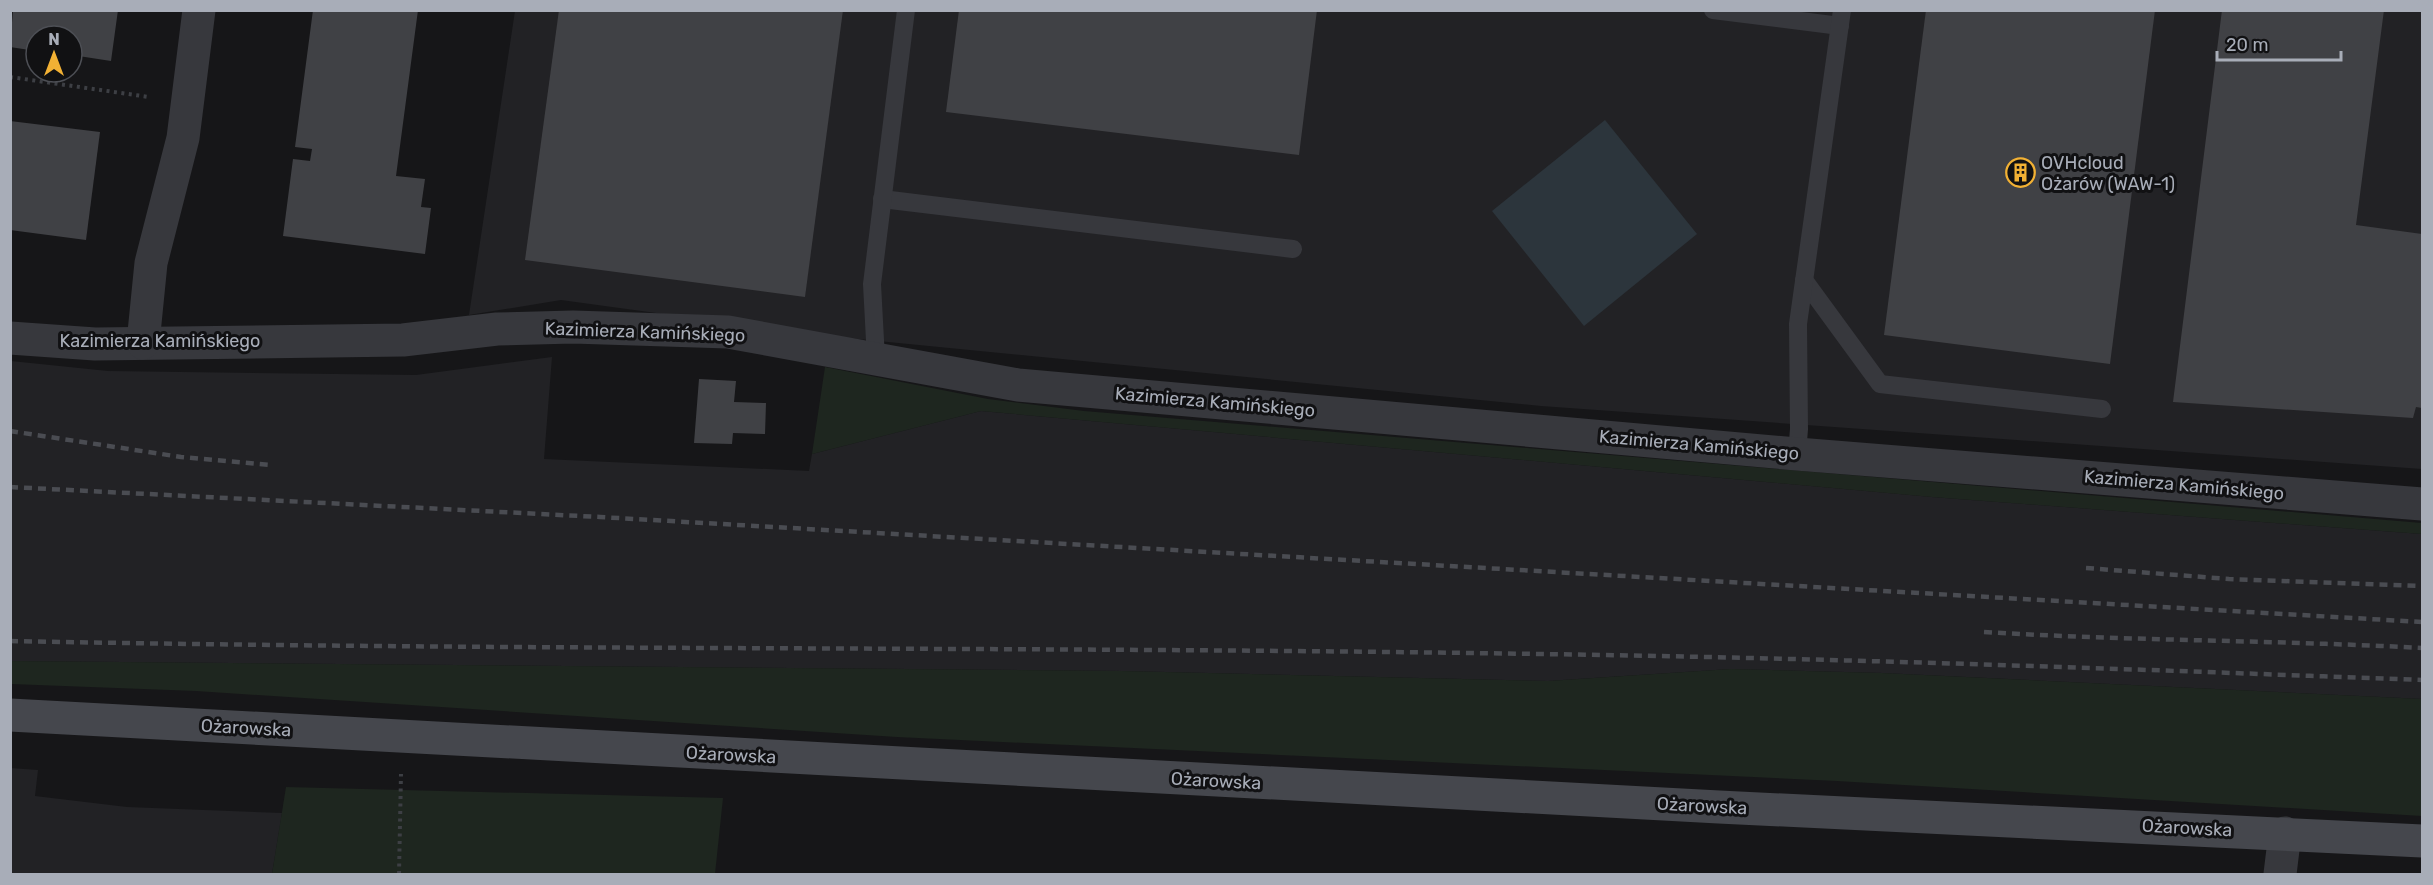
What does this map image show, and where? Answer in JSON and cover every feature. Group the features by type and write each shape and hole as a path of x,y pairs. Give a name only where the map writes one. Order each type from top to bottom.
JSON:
{"main road":[{"name":"Ożarowska","path":"10,715 1719,807 2422,841"}],"street":[{"path":"143,343 151,263 183,138 199,10"},
{"name":"Kazimierza Kamińskiego","path":"10,338 95,344 403,340 497,328 573,327 728,332 1018,385 1797,454 2422,504"},
{"path":"2280,874 2285,833"}],"lane":[{"path":"876,359 872,284 906,10"},
{"path":"1713,10 1841,18 1798,324 1799,429 1797,454"},
{"path":"882,199 1293,249"},
{"path":"1804,280 1880,384 2102,409"}],"path":[{"path":"10,77 152,97"},
{"path":"399,874 401,737"}],"shaded area":[{"path":"515,11 2422,11 2422,469 1541,406 817,335 561,300 469,315"},
{"path":"1605,120 1697,234 1584,326 1492,211"},
{"path":"552,357 544,459 809,471 812,454 981,411 1932,497 2422,534 2422,699 1882,673 1731,669 1548,681 1122,671 11,661 11,361 108,371 416,375"},
{"path":"825,367 988,399 1084,411 2422,523 2422,534 1932,497 981,411 812,454"},
{"path":"11,661 1122,671 1548,681 1731,669 1882,673 2422,699 2422,816 1837,781 897,737 196,691 11,684"},
{"path":"10,768 38,770 35,796 127,807 282,813 272,874 11,874"},
{"path":"286,787 723,798 715,874 272,874"}],"building":[{"path":"13,10 118,10 111,61 84,57 84,24 24,24 24,49 10,47"},
{"path":"313,10 418,10 396,176 425,179 421,207 431,208 425,254 283,236 293,159 310,161 312,149 295,147"},
{"path":"559,10 843,10 805,297 525,260"},
{"path":"959,10 1317,10 1299,155 946,112"},
{"name":"OVHcloud Ożarów (WAW-1)","path":"1926,10 2155,10 2110,364 1884,335"},
{"path":"2222,10 2384,10 2356,225 2422,234 2422,408 2416,407 2413,418 2173,402"},
{"path":"10,121 100,132 86,240 10,230"},
{"path":"699,379 736,381 734,402 766,403 765,434 733,433 732,444 694,443"}],"railway":[{"path":"10,431 181,457 271,465"},
{"path":"10,487 600,517 2422,622"},
{"path":"2086,568 2229,579 2422,586"},
{"path":"1984,632 2422,648"},
{"path":"10,641 1538,654 1870,661 2422,680"}],"place":[{"name":"OVHcloud Ożarów (WAW-1)","path":"2020,173"}]}
